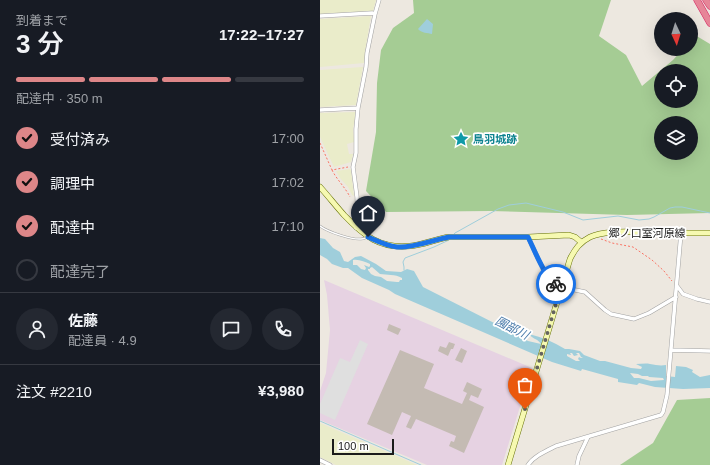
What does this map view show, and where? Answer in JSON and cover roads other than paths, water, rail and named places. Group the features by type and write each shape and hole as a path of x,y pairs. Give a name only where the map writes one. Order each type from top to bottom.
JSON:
{"highway":[{"path":"698,0 710,16"},
{"path":"698,0 710,23"},
{"path":"706,0 710,6"}],"main road":[{"path":"320,187 356,228 368,237 397,247 424,244 449,237 528,237 569,235 575,237 581,242 572,255 561,287 508,465"},
{"name":"郷ノ口室河原線","path":"581,242 597,234 621,232 710,234"}],"street":[{"path":"356,228 358,224 357,197 353,167 356,152 358,108 365,75 367,53 374,14 379,0"},
{"path":"320,16 374,14"},
{"path":"320,110 358,108"},
{"path":"528,465 535,458 550,449 661,414 663,412 667,395 681,233"},
{"path":"528,237 544,269 553,281 561,287 585,292 604,310 612,314 634,319 676,297"},
{"path":"677,286 683,294 710,302"},
{"path":"671,351 710,351"},
{"path":"577,465 579,456 588,437"},
{"path":"320,460 330,465"}],"lane":[{"path":"320,226 338,234 360,239 368,237"}],"water":[{"path":"427,19 433,24 432,34 418,29"},
{"path":"320,238 325,239 333,248 340,252 344,261 348,262 355,257 361,256 386,271 401,272 407,269 414,271 423,287 528,341 541,344 529,334 548,340 565,349 580,351 584,355 600,361 631,368 641,369 642,367 636,364 666,365 666,376 675,377 676,366 686,367 693,370 692,372 700,377 710,375 710,388 683,389 655,387 639,383 637,385 618,382 618,379 582,369 581,371 552,362 395,294 362,278 348,268 343,268 332,264 320,255","holes":["353,260 370,264 369,267 364,265 366,268 365,270 361,269 357,265 353,265","372,267 380,274 394,275 402,278 402,280 399,282 387,281 381,277 371,274 368,270","570,353 574,356 578,355 576,353 579,353 583,358 579,357 578,359 580,361 576,361 567,356 567,354 571,355","630,373 663,378 664,380 651,381 634,378"]}],"waterway":[{"path":"454,234 498,209 509,205 526,203 563,212 583,220 618,216 639,220 649,219 675,207 710,213"},
{"path":"404,270 403,262 405,258 434,247 449,240 450,238"},
{"path":"320,421 421,465"}],"place":[{"name":"鳥羽城跡","path":"461,139"}],"water label":[{"name":"園部川","path":"512,328"}]}
